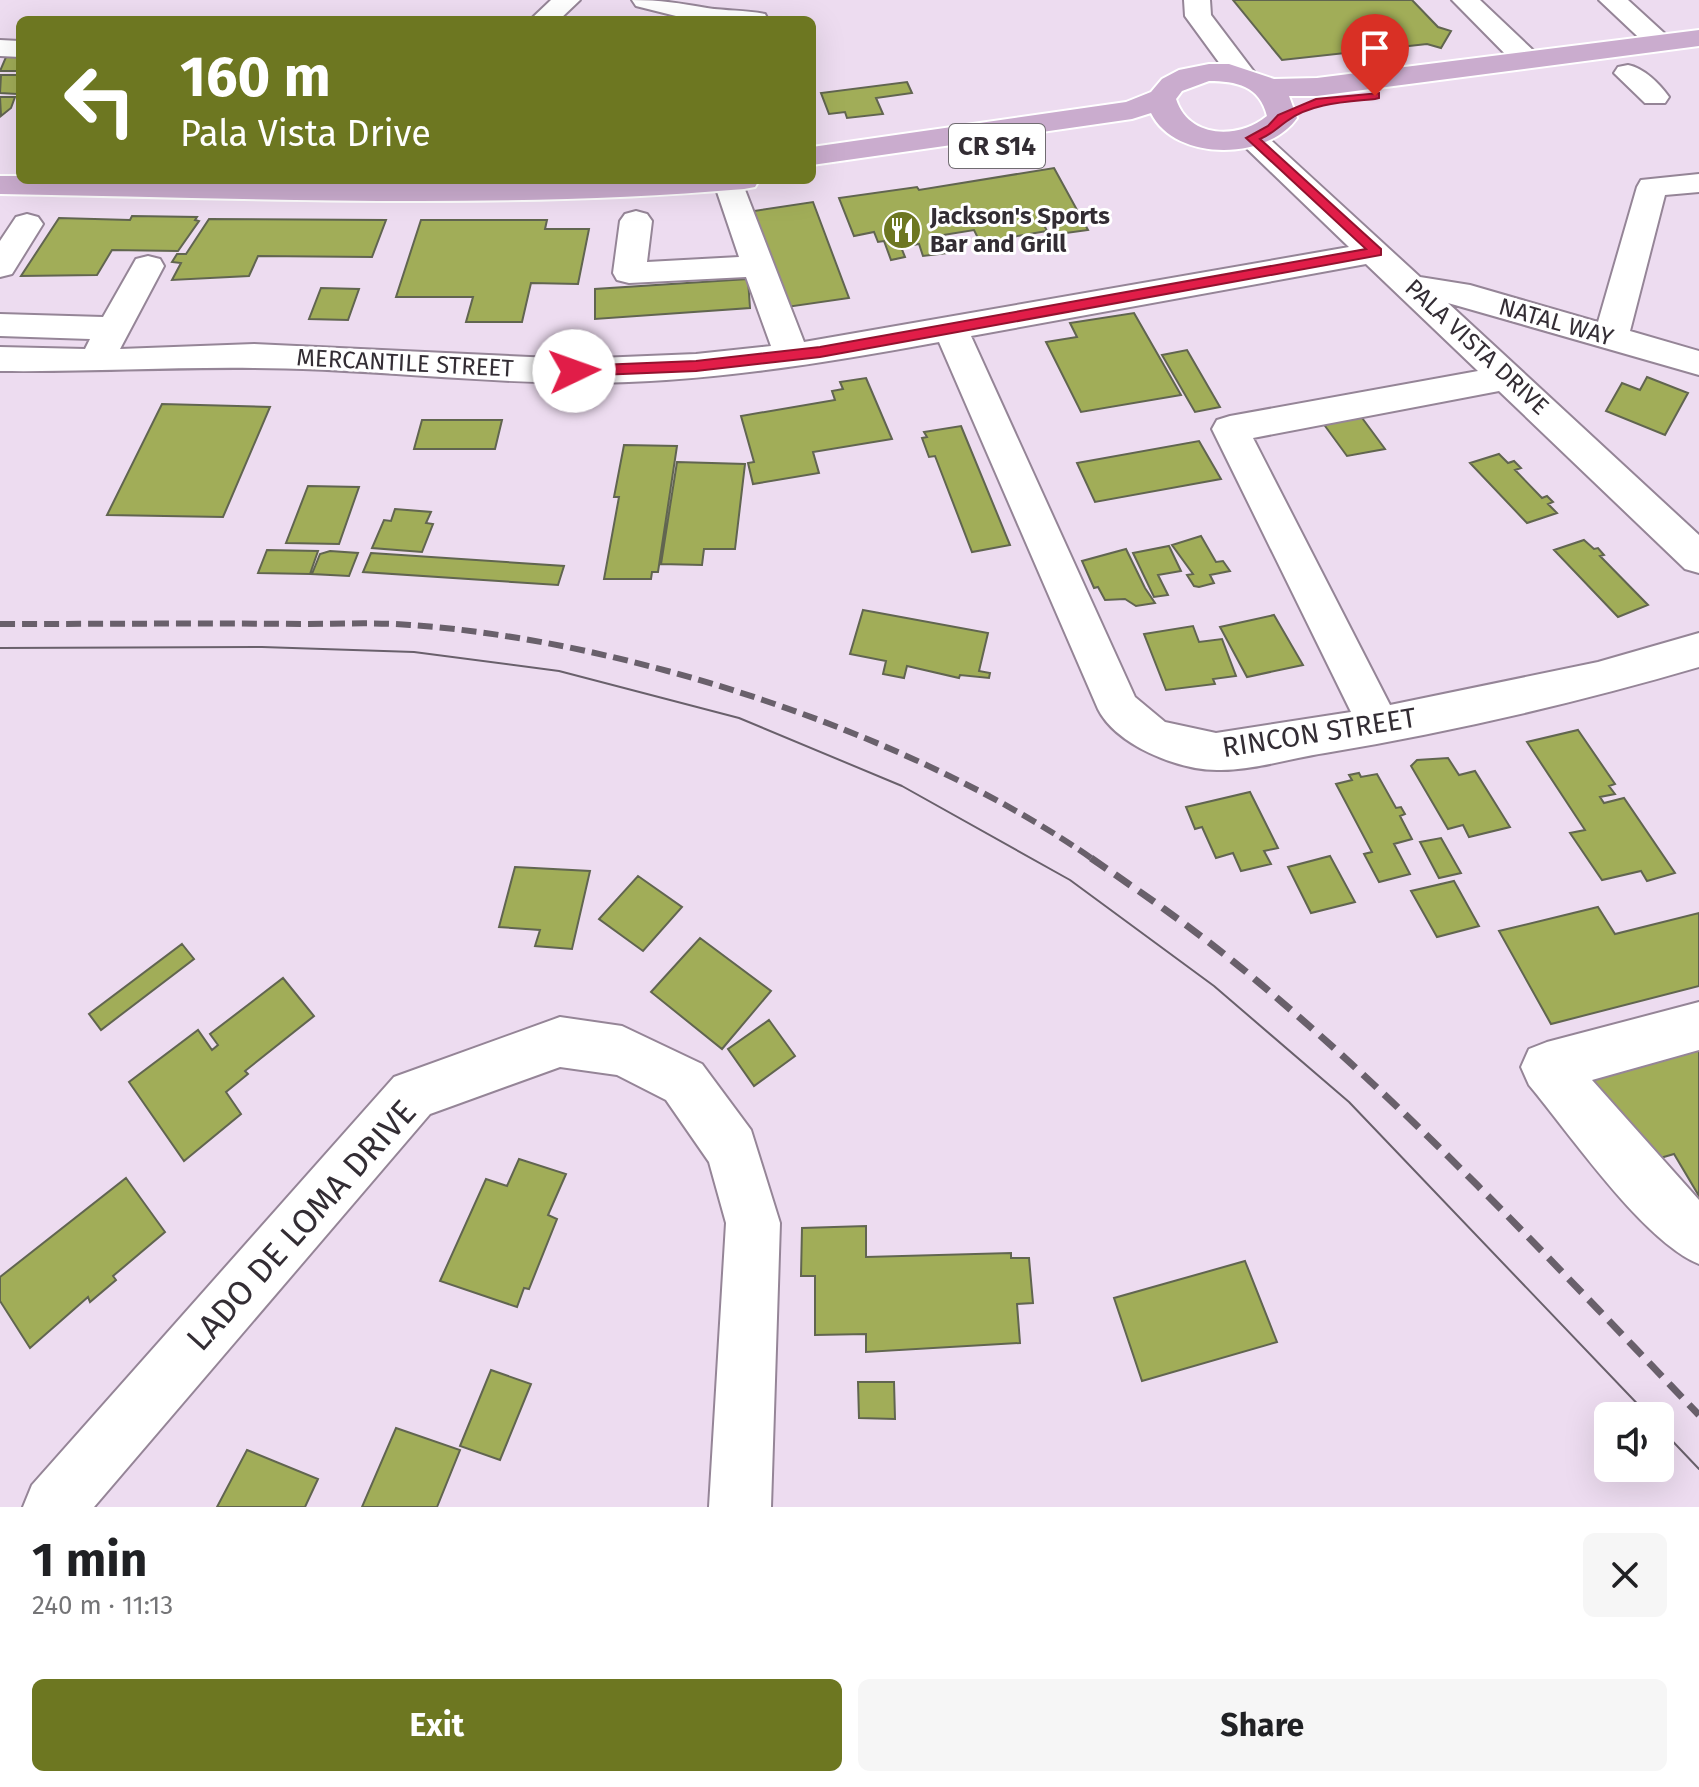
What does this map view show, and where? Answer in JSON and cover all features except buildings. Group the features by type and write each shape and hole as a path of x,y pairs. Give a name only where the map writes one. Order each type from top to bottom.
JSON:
{"main road":[{"name":"CR S14","path":"816,155 1111,114 1161,98 1166,89 1183,77 1217,72 1256,82 1317,87 1699,38"},
{"path":"1252,138 1273,129 1282,118 1320,102 1344,98 1699,64"},
{"path":"1256,82 1280,104 1282,118"},
{"path":"1161,98 1166,116 1183,130"},
{"name":"CR S14","path":"816,171 1142,126 1183,130 1212,139 1252,138"},
{"path":"0,185 522,192 698,184"}],"street":[{"path":"548,16 567,0"},
{"path":"645,0 708,16"},
{"path":"1197,0 1198,16 1256,82"},
{"path":"1465,0 1527,60"},
{"path":"1612,0 1661,43"},
{"path":"1628,73 1655,97"},
{"name":"PALA VISTA DRIVE","path":"1252,138 1699,558"},
{"path":"1611,338 1652,187 1699,183"},
{"path":"591,343 787,343 759,266 736,184"},
{"path":"636,221 629,273 759,266"},
{"path":"0,267 27,224"},
{"name":"MERCANTILE STREET","path":"0,359 96,361 254,356 574,371 696,366 787,343 950,327 1376,252"},
{"path":"96,361 148,266"},
{"name":"NATAL WAY","path":"1412,286 1470,296 1699,363"},
{"path":"0,325 114,329"},
{"name":"RINCON STREET","path":"950,327 1119,709 1153,737 1216,752 1379,726 1598,679 1699,650"},
{"path":"1379,726 1230,429 1509,377"},
{"path":"1699,1026 1547,1067 1665,1206 1699,1236"},
{"name":"LADO DE LOMA DRIVE","path":"54,1507 412,1095 560,1042 622,1051 684,1082 732,1149 753,1223 740,1507"}],"tram line":[{"path":"0,648 262,647 414,652 559,671 739,718 902,786 1070,880 1214,986 1349,1102 1636,1402"},
{"path":"1674,1443 1699,1469"}],"railway":[{"path":"0,624 396,624 494,634 583,650 675,673 767,701 857,735 943,773 1022,815 1093,859"},
{"path":"1093,859 1237,964 1373,1084 1484,1192 1699,1415"}],"place":[{"name":"Jackson's Sports Bar and Grill","path":"902,230"}],"route":[{"path":"574,371 696,366 820,352 1376,252 1252,138 1263,135 1282,118 1305,107 1344,98 1375,96"}]}
